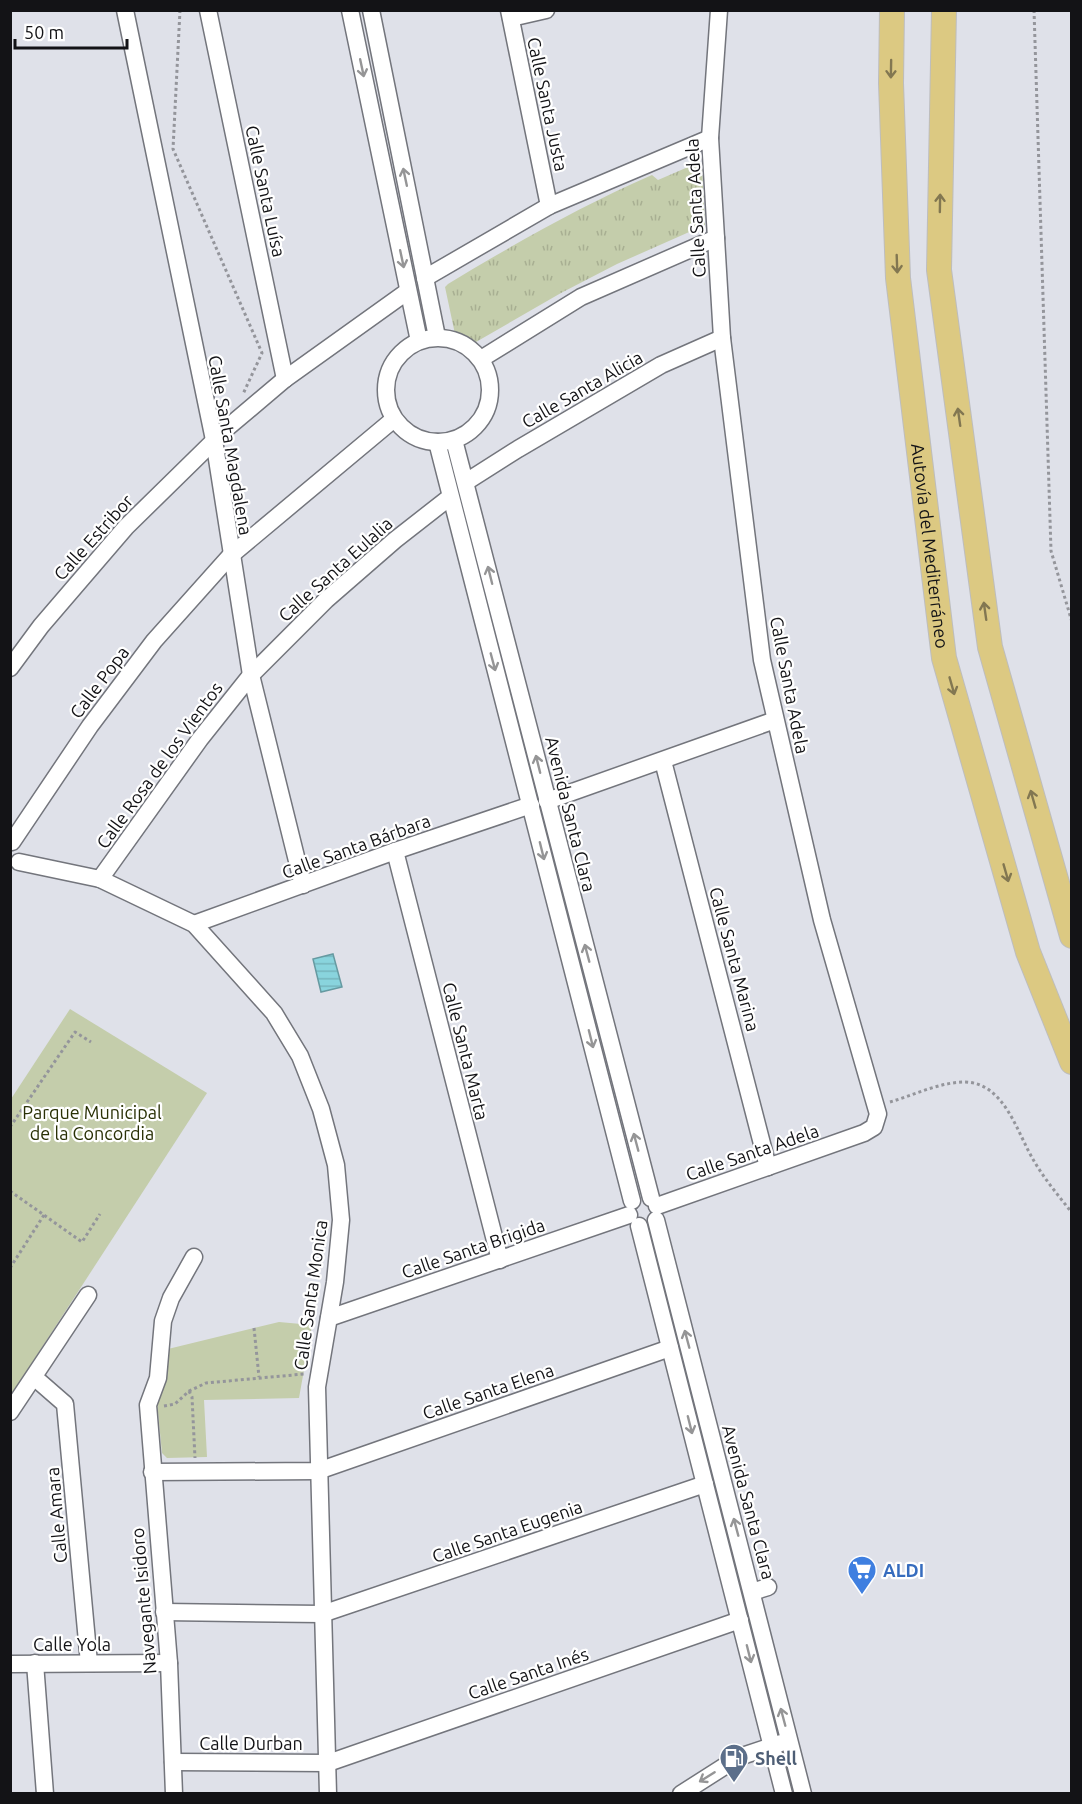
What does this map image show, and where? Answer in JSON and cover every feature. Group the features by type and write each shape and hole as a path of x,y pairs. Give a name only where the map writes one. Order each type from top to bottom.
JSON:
{"highway":[{"name":"Autovía del Mediterráneo","path":"892,10 891,83 898,278 944,658 1028,952 1071,1062"},
{"path":"944,10 939,270 990,647 1071,936"}],"street":[{"name":"Calle Santa Magdalena","path":"125,10 214,440 230,556 251,675 303,885"},
{"name":"Calle Santa Luísa","path":"208,10 285,379"},
{"path":"350,10 419,340"},
{"path":"371,10 437,337"},
{"path":"510,14 546,10"},
{"name":"Calle Santa Adela","path":"655,1208 864,1133 874,1127 878,1114 822,920 762,660 722,338 710,138 719,10"},
{"name":"Calle Santa Justa","path":"510,14 549,206"},
{"path":"426,278 549,206 710,138"},
{"path":"481,359 581,297 716,238"},
{"name":"Calle Estribor","path":"10,668 41,626 126,527 214,440 285,379 408,291"},
{"path":"437,337 453,339 469,347 481,359 489,375 491,394 486,413 470,431 446,441 423,440 407,432 394,419 388,407 386,384 391,366 403,350 419,340 437,337"},
{"name":"Calle Santa Alicia","path":"466,482 661,365 722,338"},
{"name":"Calle Popa","path":"11,842 90,726 154,641 230,556 394,419"},
{"name":"Avenida Santa Clara","path":"446,441 466,482 633,1214 670,1348 784,1794"},
{"name":"Avenida Santa Clara","path":"446,441 450,497 655,1208 760,1590 803,1794"},
{"name":"Calle Santa Eulalia","path":"251,675 326,600 395,540 450,497"},
{"name":"Calle Rosa de los Vientos","path":"100,879 200,740 251,675"},
{"name":"Calle Santa Bárbara","path":"194,924 395,851 663,761 775,720"},
{"name":"Calle Santa Marina","path":"663,761 768,1167"},
{"path":"11,842 19,853 15,868"},
{"name":"Calle Santa Marta","path":"395,851 500,1260"},
{"name":"Calle Santa Monica","path":"15,868 100,879 194,924 274,1013 300,1056 321,1109 336,1165 341,1220 335,1282 317,1387 328,1794"},
{"path":"641,1196 655,1208 648,1225 633,1214 641,1196"},
{"name":"Calle Santa Brigida","path":"329,1318 633,1214"},
{"path":"148,1408 158,1378 163,1322 171,1298 194,1257"},
{"path":"10,1412 88,1295"},
{"name":"Calle Santa Elena","path":"152,1472 318,1471 670,1348"},
{"name":"Calle Amara","path":"34,1377 65,1404 89,1663"},
{"name":"Navegante Isidoro","path":"148,1408 169,1663 174,1794"},
{"name":"Calle Santa Eugenia","path":"164,1612 322,1614 705,1485"},
{"name":"Calle Santa Inés","path":"328,1763 740,1620"},
{"path":"35,1663 45,1794"},
{"name":"Calle Yola","path":"10,1664 169,1663"},
{"path":"681,1794 739,1757 790,1741"},
{"name":"Calle Durban","path":"173,1762 328,1763"}],"path":[{"path":"180,10 173,149 262,353 242,396"},
{"path":"1034,10 1051,551 1071,622"},
{"path":"10,1127 75,1032 91,1042"},
{"path":"876,1107 953,1083 979,1084 988,1089 1005,1107 1049,1185 1071,1213"},
{"path":"10,1191 82,1242 100,1214"},
{"path":"10,1268 44,1215"},
{"path":"254,1328 260,1378"},
{"path":"148,1408 175,1404 189,1391 206,1383 320,1372"},
{"path":"205,1378 206,1383"},
{"path":"189,1391 192,1397 196,1472"}],"green space":[{"path":"695,164 702,167 705,225 617,264 476,342 455,334 445,287 448,284 599,199 652,175 658,180"},
{"name":"Parque Municipal de la Concordia","path":"70,1009 207,1093 11,1395 11,1099"},
{"path":"279,1322 312,1325 299,1398 204,1400 207,1457 167,1458 162,1453 156,1392 168,1349"}],"water":[{"path":"333,954 342,987 321,992 313,959"}],"place":[{"name":"ALDI","path":"862,1596"},
{"name":"Shell","path":"734,1784"}]}
